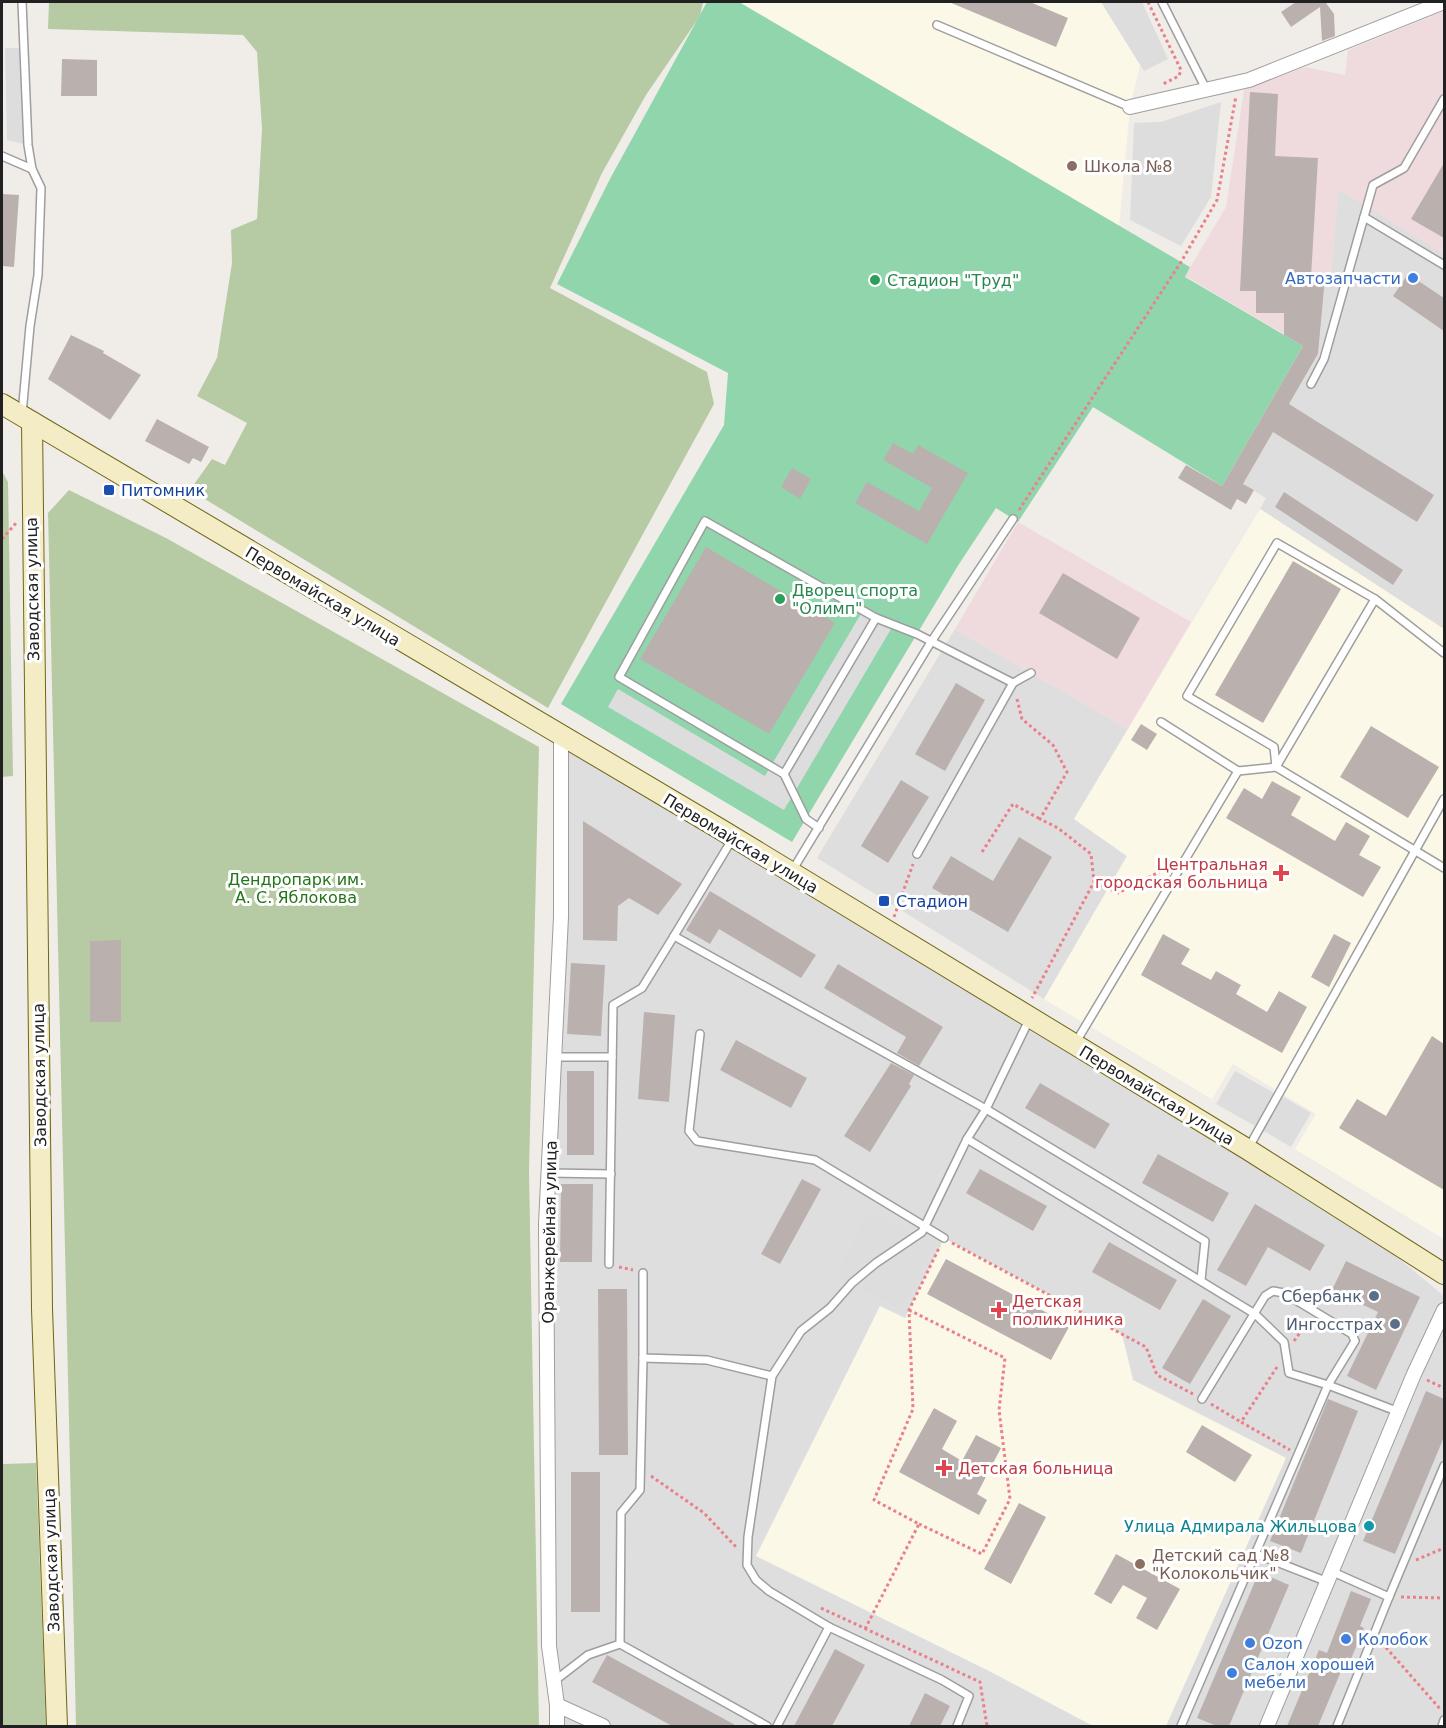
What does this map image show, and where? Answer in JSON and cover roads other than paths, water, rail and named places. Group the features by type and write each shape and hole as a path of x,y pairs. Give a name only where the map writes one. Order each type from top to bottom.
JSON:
{"main road":[{"name":"Первомайская улица","path":"2,404 896,936 1247,1149 1444,1274"},
{"name":"Заводская улица","path":"27,420 42,1309 57,1726"}],"street":[{"path":"1130,107 1239,82 1444,2"},
{"name":"Оранжерейная улица","path":"556,1726 557,1705 552,1683 549,1634 546,1236 561,917 561,738"},
{"path":"1267,1726 1414,1374 1444,1310"},
{"path":"557,1705 603,1726"}],"lane":[{"path":"22,2 28,145 32,169 41,188 27,420"},
{"path":"1162,2 1206,89"},
{"path":"937,25 1130,107"},
{"path":"1311,384 1324,359 1373,184 1404,168 1444,99"},
{"path":"2,156 32,169"},
{"path":"1364,217 1444,265"},
{"path":"790,873 931,642 1013,519"},
{"path":"819,828 806,819 784,774 619,677 705,521 876,618 931,642 1013,684"},
{"path":"1276,767 1274,747 1187,696 1277,543 1375,599 1444,653"},
{"path":"1276,767 1375,599"},
{"path":"784,774 876,618"},
{"path":"917,854 1013,684 1031,673"},
{"path":"1161,722 1238,771 1276,767 1444,868"},
{"path":"1074,1044 1238,771"},
{"path":"1247,1149 1444,799"},
{"path":"609,1264 613,1005 642,988 733,838"},
{"path":"674,936 986,1109 1205,1240 1201,1280"},
{"path":"957,1726 969,1696 942,1680 829,1627 769,1591 756,1580 747,1565 748,1537 772,1376 801,1331 830,1308 852,1283 876,1263 922,1232 1030,1018"},
{"path":"700,1034 689,1131 697,1141 815,1160 926,1225 944,1238"},
{"path":"555,1057 612,1057"},
{"path":"967,1139 1255,1314 1284,1342 1289,1373 1399,1412"},
{"path":"549,1173 611,1174"},
{"path":"620,1644 621,1513 640,1490 643,1273"},
{"path":"1181,1726 1328,1385 1356,1341 1346,1329 1284,1293 1272,1291 1265,1296 1202,1399"},
{"path":"643,1358 707,1360 772,1376"},
{"path":"1337,1726 1444,1466"},
{"path":"1256,1554 1389,1597"},
{"path":"777,1726 829,1627"},
{"path":"552,1683 588,1655 620,1644 767,1726"},
{"path":"1442,1726 1444,1720"}],"place":[{"name":"Школа №8","path":"1072,166"},
{"name":"Автозапчасти","path":"1413,278"},
{"name":"Стадион \"Труд\"","path":"875,280"},
{"name":"Питомник","path":"109,490"},
{"name":"Дворец спорта \"Олимп\"","path":"780,599"},
{"name":"Центральная городская больница","path":"1281,873"},
{"name":"Стадион","path":"884,901"},
{"name":"Сбербанк","path":"1374,1296"},
{"name":"Детская поликлиника","path":"999,1310"},
{"name":"Ингосстрах","path":"1395,1324"},
{"name":"Детская больница","path":"944,1468"},
{"name":"Улица Адмирала Жильцова","path":"1369,1526"},
{"name":"Детский сад №8 \"Колокольчик\"","path":"1140,1564"},
{"name":"Колобок","path":"1346,1639"},
{"name":"Ozon","path":"1250,1643"},
{"name":"Салон хорошей мебели","path":"1232,1673"}],"park label":[{"name":"Дендропарк им. А. С. Яблокова","path":"296,888"}]}
